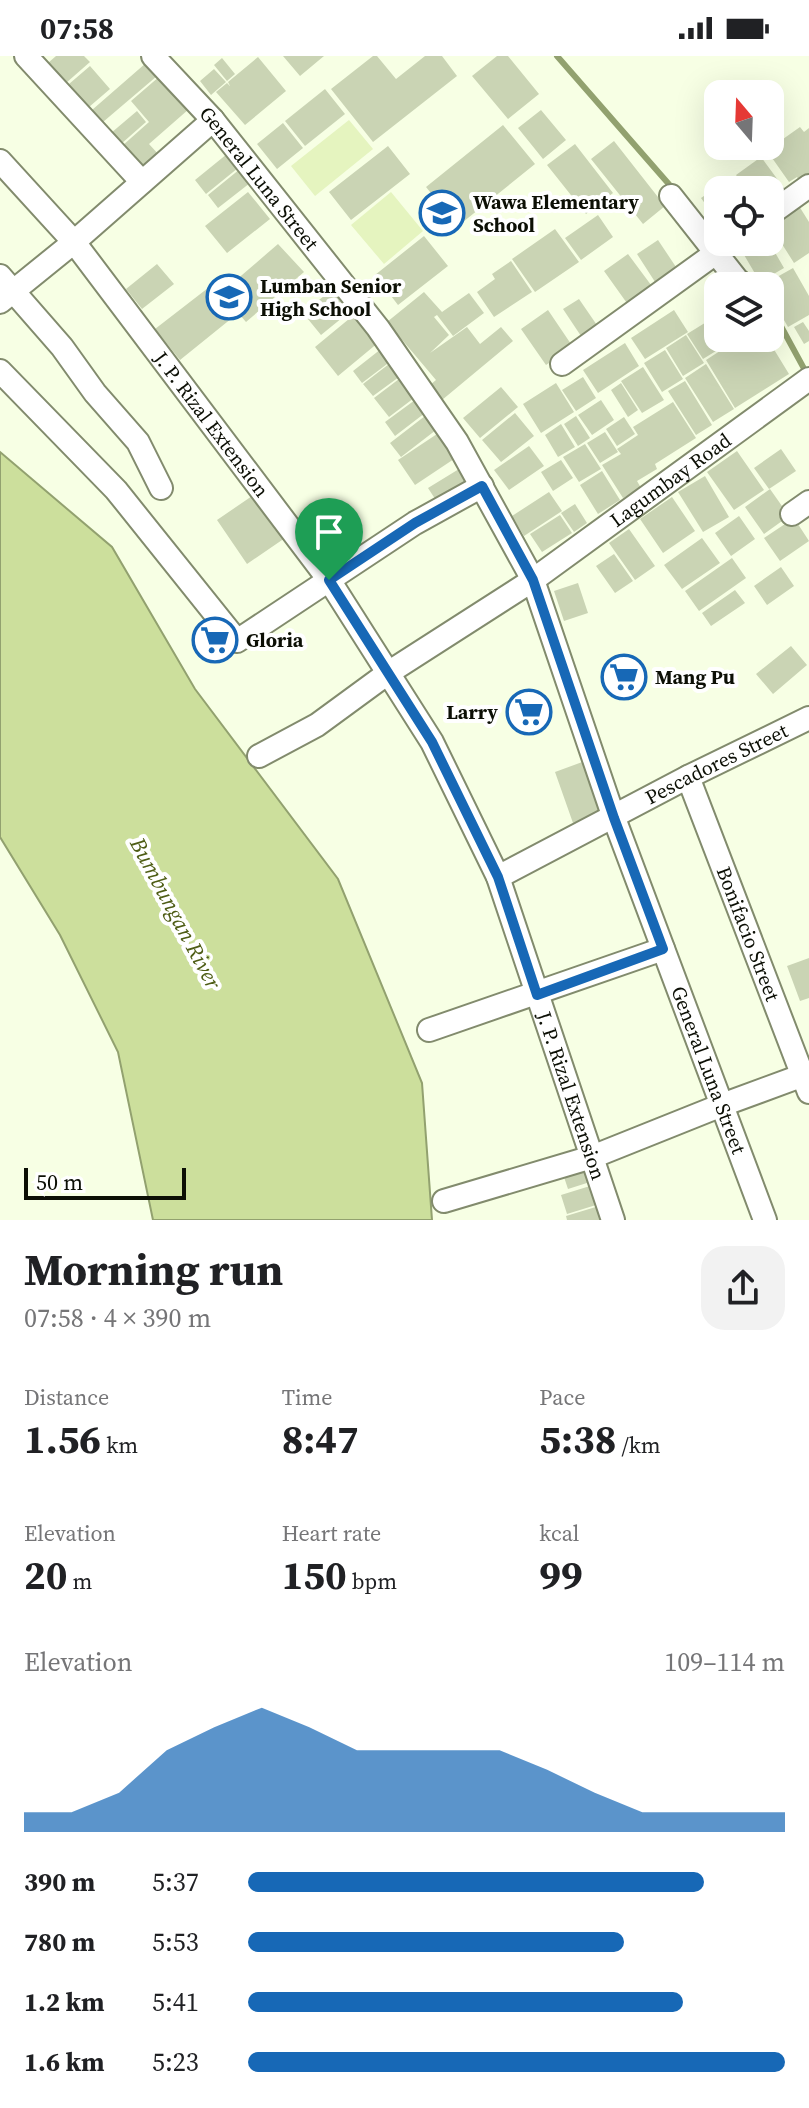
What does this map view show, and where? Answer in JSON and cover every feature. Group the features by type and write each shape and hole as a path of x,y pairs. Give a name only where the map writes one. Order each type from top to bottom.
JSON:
{"street":[{"path":"26,56 142,182"},
{"name":"General Luna Street","path":"153,56 213,120 378,328 457,442 533,580 614,818 765,1220"},
{"path":"161,488 138,442 95,393 62,347 4,290 74,242 213,120"},
{"name":"J. P. Rizal Extension","path":"0,161 74,242 329,580 432,742 498,877 613,1220"},
{"path":"784,204 809,186"},
{"path":"671,196 704,227"},
{"path":"562,364 712,256"},
{"path":"0,371 116,490 237,641 415,523 482,486"},
{"name":"Lagumbay Road","path":"259,756 317,725 388,673 533,580 807,384"},
{"name":"Pescadores Street","path":"498,877 688,777 809,718"},
{"name":"Bonifacio Street","path":"688,777 807,1080"},
{"path":"429,1030 663,949"},
{"path":"444,1201 592,1157 722,1105 807,1080"}],"shaded area":[{"path":"349,120 373,149 315,196 291,166"},
{"path":"391,192 423,231 384,264 351,225"}],"water":[{"name":"Bumbungan River","path":"0,452 112,547 195,689 338,879 422,1083 432,1220 153,1220 118,1052 60,935 0,837"}],"building":[{"path":"56,56 84,56 90,62 66,83 48,63"},
{"path":"283,56 324,56 300,76"},
{"path":"377,56 396,79 425,56 442,56 457,76 373,142 331,89"},
{"path":"497,56 508,56 539,94 508,119 472,76"},
{"path":"258,57 286,91 245,125 216,92 227,83 230,86 228,82"},
{"path":"222,58 235,74 227,81 214,65"},
{"path":"146,63 157,76 103,122 92,110"},
{"path":"90,66 110,89 89,107 69,84"},
{"path":"214,69 226,82 211,95 200,81"},
{"path":"160,76 189,109 149,144 160,156 143,170 122,146 149,122 131,101"},
{"path":"325,89 345,114 305,146 285,121"},
{"path":"541,110 566,140 543,159 518,128"},
{"path":"137,111 146,122 121,144 111,133"},
{"path":"283,123 303,148 277,169 257,144"},
{"path":"503,125 535,164 458,226 426,187"},
{"path":"800,127 804,132 809,128 809,176 800,182 797,177 789,182 774,160 784,160 784,138"},
{"path":"614,141 665,206 643,224 591,159"},
{"path":"575,144 613,193 586,214 547,165"},
{"path":"388,146 410,174 351,220 329,192"},
{"path":"227,154 238,168 206,194 195,180"},
{"path":"757,160 763,160 775,176 737,176"},
{"path":"240,169 250,183 218,208 208,195"},
{"path":"248,192 270,219 227,253 205,226"},
{"path":"799,206 809,222 809,253 794,263 784,247 784,216"},
{"path":"598,215 613,237 581,260 565,238"},
{"path":"555,229 579,262 535,292 512,259"},
{"path":"424,236 448,266 398,305 375,275"},
{"path":"658,240 678,270 657,285 637,254"},
{"path":"278,244 304,272 246,322 221,293"},
{"path":"628,254 654,289 629,306 604,271"},
{"path":"745,256 777,256 784,268 777,272 754,272"},
{"path":"511,261 532,292 494,317 477,292 495,279 492,274"},
{"path":"157,264 174,284 142,309 126,289"},
{"path":"793,268 809,296 809,315 788,327 784,320 784,273"},
{"path":"335,287 353,309 321,335 303,313"},
{"path":"208,288 232,318 180,360 155,329"},
{"path":"424,292 442,312 469,293 484,313 453,336 437,315 434,317 449,335 430,353 467,327 480,344 501,327 513,341 442,400 430,385 436,380 387,322"},
{"path":"579,299 601,331 585,342 563,309"},
{"path":"548,310 573,347 546,365 521,329"},
{"path":"674,310 688,332 645,359 631,338"},
{"path":"355,314 379,342 338,376 315,347"},
{"path":"803,322 809,331 809,341 804,344 794,327"},
{"path":"704,323 704,352 714,352 703,359 687,334"},
{"path":"686,335 704,363 683,376 666,348"},
{"path":"625,343 639,366 598,393 583,370"},
{"path":"381,349 391,361 362,383 353,371"},
{"path":"665,350 683,379 662,392 644,363"},
{"path":"718,352 776,352 789,374 735,408 706,360"},
{"path":"389,364 399,377 373,396 363,384"},
{"path":"706,364 734,409 713,422 685,378"},
{"path":"643,367 664,400 642,413 621,381"},
{"path":"583,377 596,398 576,411 562,390"},
{"path":"399,379 414,398 389,417 374,398"},
{"path":"685,381 712,425 696,435 668,391"},
{"path":"556,383 574,412 541,433 523,404"},
{"path":"621,383 638,410 628,417 611,390"},
{"path":"501,387 518,407 480,438 463,418"},
{"path":"415,400 425,413 395,436 385,422"},
{"path":"601,400 614,420 592,435 578,415"},
{"path":"673,402 696,438 655,464 657,469 637,481 641,488 623,498 602,465 621,454 617,449 638,435 633,427"},
{"path":"515,413 534,436 501,462 482,440"},
{"path":"425,416 436,430 401,457 390,443"},
{"path":"576,416 590,438 578,446 564,424"},
{"path":"624,417 635,434 617,446 606,429"},
{"path":"561,424 575,447 558,457 545,435"},
{"path":"605,432 618,452 600,463 587,443"},
{"path":"437,434 454,459 415,485 398,460"},
{"path":"585,444 601,469 579,482 563,457"},
{"path":"529,446 544,466 509,490 494,470"},
{"path":"781,449 796,471 769,489 754,468"},
{"path":"737,451 764,490 734,510 707,472"},
{"path":"561,460 573,478 553,491 541,472"},
{"path":"459,469 471,489 441,508 428,488"},
{"path":"602,471 620,500 598,514 580,485"},
{"path":"705,476 729,517 703,532 678,492"},
{"path":"770,489 789,516 764,534 745,507"},
{"path":"549,492 562,511 524,536 512,516"},
{"path":"255,494 285,538 247,564 217,520"},
{"path":"672,497 695,531 663,553 640,519"},
{"path":"575,504 587,523 574,532 561,513"},
{"path":"560,515 572,533 542,552 530,534"},
{"path":"739,516 755,539 731,556 715,533"},
{"path":"794,518 809,541 780,561 764,538"},
{"path":"629,529 655,566 635,580 609,543"},
{"path":"702,538 720,563 682,589 664,565"},
{"path":"614,554 633,581 615,593 596,566"},
{"path":"732,558 746,578 699,611 685,591"},
{"path":"781,567 794,586 767,605 754,586"},
{"path":"578,583 588,613 564,621 554,591"},
{"path":"735,590 745,603 711,626 702,613"},
{"path":"791,646 807,665 773,694 756,674"},
{"path":"585,761 603,812 573,823 555,772"},
{"path":"809,958 809,998 800,1001 787,966"},
{"path":"584,1161 590,1182 568,1189 561,1168"},
{"path":"590,1186 596,1205 567,1214 561,1195"},
{"path":"599,1206 603,1220 567,1220 566,1216"}],"waterway":[{"path":"557,56 674,190"},
{"path":"784,332 807,374"}],"place":[{"name":"Wawa Elementary School","path":"442,213"},
{"name":"Lumban Senior High School","path":"229,297"},
{"name":"Gloria","path":"215,640"},
{"name":"Mang Pu","path":"624,677"},
{"name":"Larry","path":"529,712"}],"route":[{"path":"482,486 533,580 614,818 663,949 537,995 498,877 432,742 329,580 415,523 482,486"}]}
